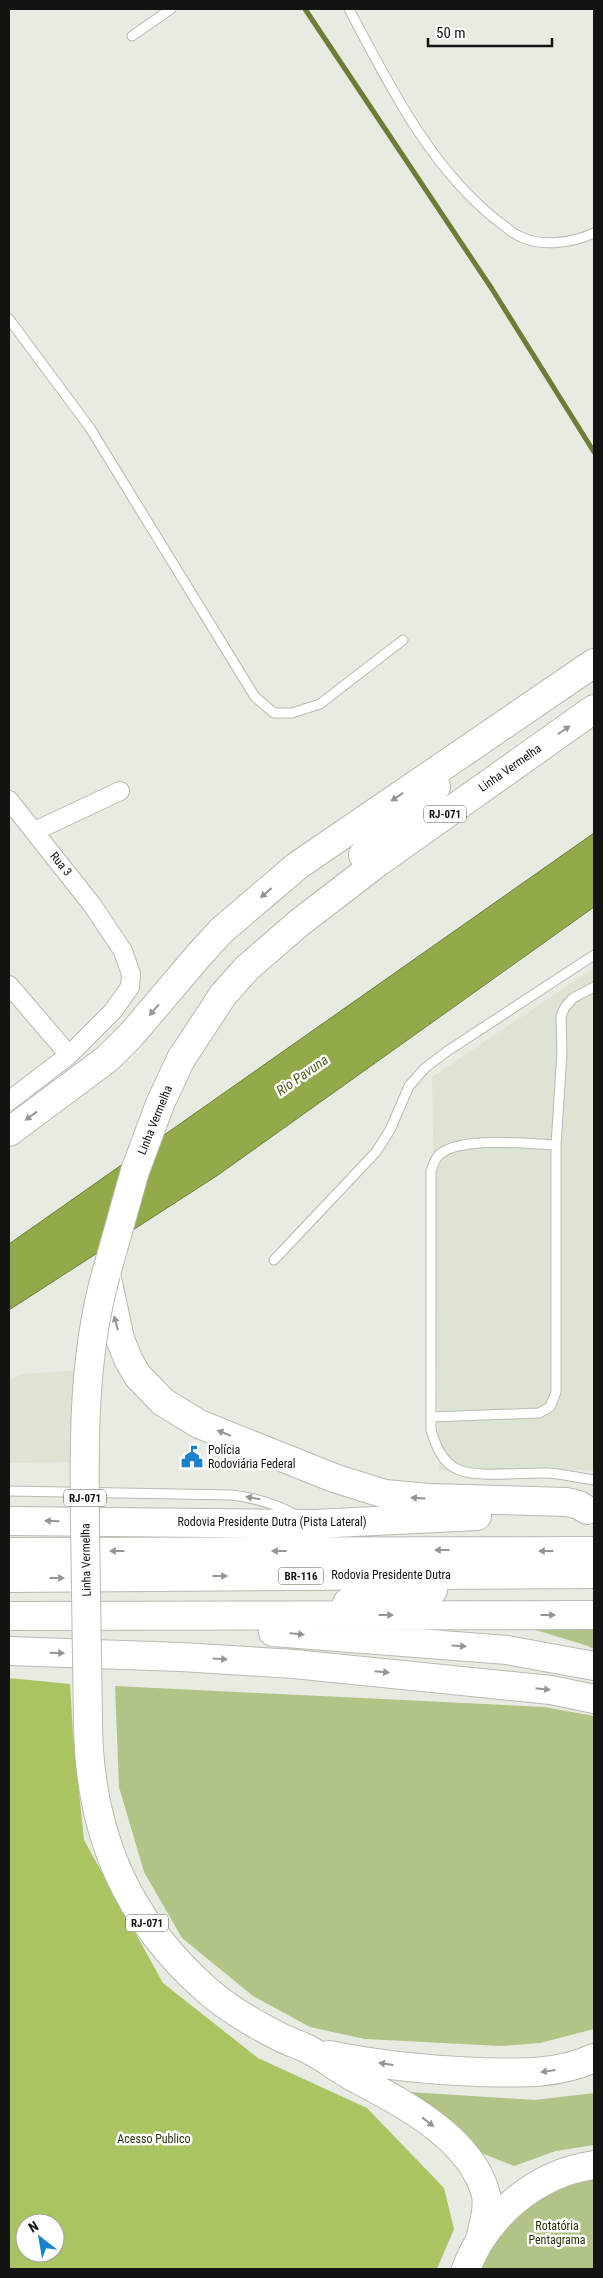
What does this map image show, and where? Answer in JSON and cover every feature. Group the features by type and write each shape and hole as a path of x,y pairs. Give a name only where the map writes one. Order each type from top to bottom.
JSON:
{"main road":[{"path":"9,1132 106,1059 132,1034 222,930 297,866 594,663"},
{"name":"Linha Vermelha","path":"313,2051 259,2026 223,2003 181,1965 149,1926 119,1875 100,1826 94,1804 90,1775 84,1450 86,1396 93,1327 135,1171 160,1104 178,1067 223,995 266,950 299,923 377,863 594,709"},
{"path":"299,923 333,883 496,731"},
{"name":"RJ-071","path":"106,1274 114,1318 128,1359 137,1375 163,1402 199,1424 334,1478 385,1494 404,1497 567,1502 591,1510"},
{"name":"Rodovia Presidente Dutra (Pista Lateral)","path":"9,1520 314,1524 591,1510"},
{"name":"Rodovia Presidente Dutra","path":"9,1552 594,1551"},
{"name":"Rodovia Presidente Dutra","path":"9,1578 594,1574"},
{"path":"313,1615 343,1604 384,1596 433,1590 463,1587 594,1584"},
{"path":"127,1614 263,1631 506,1650 594,1666"},
{"path":"9,1616 127,1614 594,1615"},
{"path":"9,1651 181,1657 294,1664 550,1690 594,1698"},
{"name":"RJ-071","path":"313,2051 355,2060 399,2066 533,2073 559,2070 594,2058"},
{"name":"RJ-071","path":"313,2051 418,2114 464,2152 474,2167 486,2196 487,2210 480,2240"},
{"path":"466,2269 480,2240 500,2214 524,2193 552,2177 582,2166 594,2165"}],"street":[{"path":"34,831 120,791"},
{"name":"Rua 3","path":"9,1101 69,1055 114,1011 130,987 131,974 129,963 110,932 70,875 10,804"},
{"path":"9,985 69,1055"}],"lane":[{"path":"132,36 171,9"},
{"path":"349,9 374,57 426,143 452,177 473,200 518,236 548,243 577,241 594,233"},
{"path":"9,319 90,428 255,697 274,713 292,713 320,704 403,640"},
{"path":"274,1260 376,1152 390,1130 409,1086 425,1068 446,1052 594,955"},
{"path":"431,1417 539,1413 550,1407 556,1392 556,1145 562,1052 561,1016 565,1007 574,998 594,987"},
{"path":"556,1145 469,1144 448,1149 439,1155 433,1163 431,1171 431,1430 441,1455 460,1471 550,1474 594,1480"},
{"path":"9,1491 232,1495 276,1504 314,1524"}],"shaded area":[{"path":"594,968 594,1470 439,1471 432,1077"},
{"path":"79,1370 72,1462 9,1463 9,1380 22,1374"}],"green space":[{"path":"526,1627 594,1630 594,1649 588,1646"},
{"name":"Acesso Publico","path":"9,1678 70,1684 84,1840 163,1983 258,2058 367,2108 444,2188 454,2229 437,2269 9,2269"},
{"path":"115,1686 544,1707 594,1716 594,2029 540,2043 502,2046 365,2039 310,2027 253,1996 182,1938 144,1872 119,1787"},
{"path":"410,2092 535,2100 594,2093 594,2145 556,2151 514,2166 479,2152"},
{"name":"Rotatória Pentagrama","path":"594,2179 594,2269 481,2269 493,2242 526,2207 568,2184"}],"water":[{"name":"Rio Pavuna","path":"594,833 594,907 218,1175 9,1310 9,1244"}],"waterway":[{"path":"305,9 492,289 594,452"}],"place":[{"name":"Polícia Rodoviária Federal","path":"192,1457"}]}
